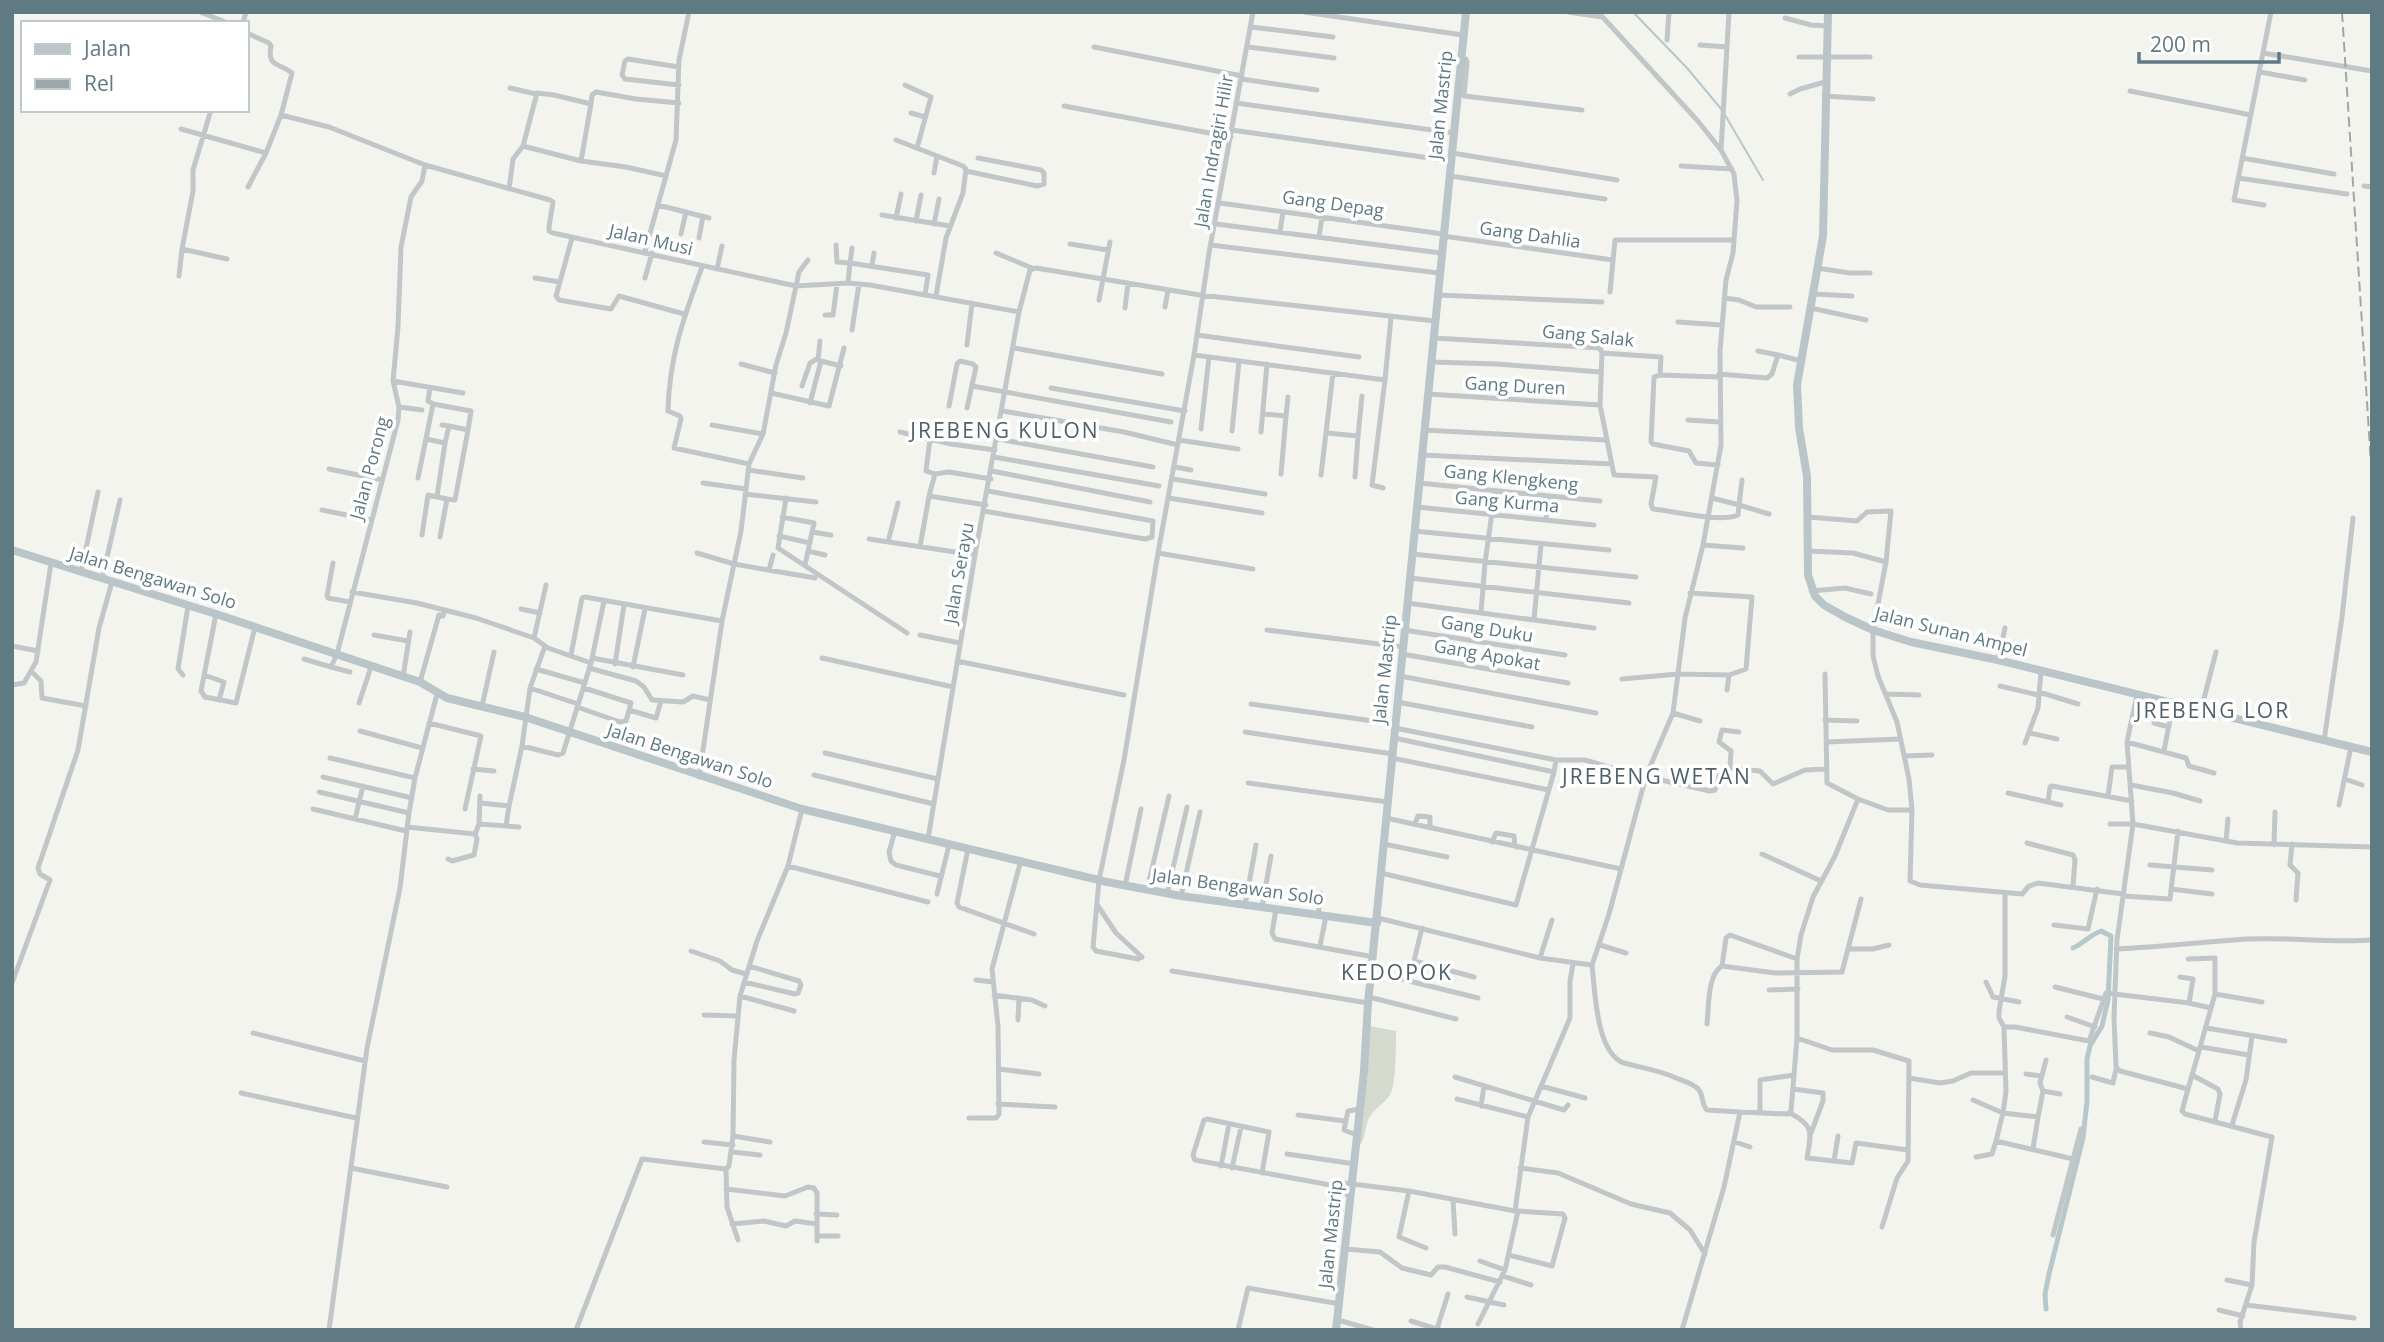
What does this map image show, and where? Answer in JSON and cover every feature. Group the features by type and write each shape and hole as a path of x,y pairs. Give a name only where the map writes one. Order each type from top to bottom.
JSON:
{"main road":[{"name":"Jalan Mastrip","path":"1337,1325 1355,1164 1441,253 1461,93 1466,12"},
{"path":"1811,591 1808,575 1807,476 1789,358 1811,308 1825,218 1824,96 1828,12"},
{"name":"Jalan Bengawan Solo","path":"12,550 255,626 420,682 437,694 525,717 802,809 1125,886 1322,916 1378,920"},
{"name":"Jalan Sunan Ampel","path":"1811,591 1824,605 1873,630 1911,642 1998,660 2372,752"}],"street":[{"path":"200,12 223,21"},
{"path":"645,278 657,205 676,140 680,51 689,12"},
{"name":"Jalan Indragiri Hilir","path":"1098,906 1116,933 1142,957 1141,959 1094,949 1099,880 1123,762 1175,467 1181,410 1194,355 1200,295 1220,203 1229,135 1253,12"},
{"path":"1304,12 1463,35"},
{"path":"1567,12 1600,15 1721,143 1736,179 1737,201 1722,325 1719,376 1722,437 1718,465 1703,545 1690,593 1673,713 1646,776 1600,945 1589,965 1597,1013 1612,1056 1624,1063 1663,1072 1695,1087 1700,1092 1703,1106 1707,1110 1790,1113 1804,1121 1811,1133"},
{"path":"1667,40 1669,12"},
{"path":"1721,143 1729,12"},
{"path":"2264,205 2234,200 2271,12"},
{"path":"1785,18 1827,26"},
{"path":"1251,27 1333,37"},
{"path":"248,33 269,43 272,62 292,73 281,115 266,153 248,187"},
{"path":"1700,45 1727,47"},
{"path":"1094,47 1317,90"},
{"path":"1248,47 1334,58"},
{"path":"2263,52 2372,71"},
{"path":"1799,57 1870,57"},
{"path":"679,67 628,59 625,61 622,75 625,79 679,85"},
{"path":"2260,72 2305,80"},
{"path":"1790,94 1798,89 1825,82"},
{"path":"905,86 930,95 917,148"},
{"path":"510,88 536,94 554,94 591,104"},
{"path":"2130,91 2250,115"},
{"path":"580,162 592,95 596,92 679,103"},
{"path":"1461,93 1464,96 1582,110"},
{"path":"509,189 513,159 523,146 536,94"},
{"path":"1824,96 1873,99"},
{"path":"1237,103 1454,133"},
{"path":"1064,106 1229,135 1451,157 1617,180"},
{"path":"179,276 193,191 193,170 210,112"},
{"path":"911,113 925,117"},
{"name":"Jalan Musi","path":"281,115 329,127 425,165 550,200 553,202 549,231 572,238 648,252 702,267 796,286 859,284 1019,312"},
{"path":"181,129 266,153"},
{"path":"896,141 963,166 966,171 963,192 946,237 936,296"},
{"path":"523,146 580,162 626,167 666,176"},
{"path":"934,173 937,156"},
{"path":"966,171 1037,186 1044,184 1044,173 1041,170 978,158"},
{"path":"2242,158 2334,174"},
{"name":"Jalan Porong","path":"331,667 337,654 371,520 393,447 399,407 393,381 404,228 411,197 422,181 425,165"},
{"path":"1681,166 1732,169"},
{"path":"1450,176 1605,199"},
{"path":"2238,178 2347,194"},
{"path":"2364,186 2372,187"},
{"path":"896,218 901,194"},
{"path":"916,221 921,195"},
{"path":"934,224 939,199"},
{"name":"Gang Depag","path":"1220,203 1443,235"},
{"path":"657,205 706,217 699,238"},
{"path":"681,234 686,212"},
{"path":"1280,232 1283,212"},
{"path":"882,215 950,226"},
{"path":"1319,237 1322,217"},
{"path":"1216,224 1441,253"},
{"name":"Gang Dahlia","path":"1443,235 1613,260"},
{"path":"572,238 556,298 565,302 611,309 617,297 621,296 684,314"},
{"path":"1609,292 1616,239 1734,240"},
{"path":"1099,300 1110,242"},
{"path":"1070,244 1108,250"},
{"path":"836,245 836,261 928,275"},
{"path":"1211,245 1439,274"},
{"path":"718,269 722,246"},
{"path":"848,283 852,248"},
{"path":"182,249 228,259"},
{"path":"872,265 874,253"},
{"path":"996,253 1032,268 1128,284 1200,295 1435,321"},
{"path":"699,776 722,621 741,531 749,467 763,434 799,272 808,260"},
{"path":"925,295 929,265"},
{"path":"702,267 677,338 669,381 669,413 680,416 681,419 674,448 803,478"},
{"name":"Jalan Serayu","path":"928,839 1019,312 1032,268"},
{"path":"1817,268 1850,273 1870,272"},
{"path":"535,278 561,282"},
{"path":"825,315 833,315 837,284"},
{"path":"852,330 859,284"},
{"path":"1125,308 1128,284"},
{"path":"1165,307 1168,290"},
{"path":"1814,294 1852,296"},
{"path":"1437,295 1602,302"},
{"path":"1724,298 1746,302 1756,307 1790,307"},
{"path":"967,345 972,303"},
{"path":"1811,308 1866,320"},
{"path":"1383,488 1372,485 1391,317"},
{"path":"1678,322 1722,325"},
{"path":"1197,335 1359,357"},
{"name":"Gang Salak","path":"1434,338 1600,348 1602,353 1660,357 1660,376"},
{"path":"810,403 820,341"},
{"path":"771,393 825,406 831,403 844,348"},
{"path":"1014,348 1162,374"},
{"path":"1758,351 1789,358"},
{"path":"1602,353 1600,405 1616,476 1656,477 1651,505 1653,509 1737,517 1742,480"},
{"path":"1194,355 1385,380"},
{"path":"1201,429 1209,357"},
{"path":"1718,465 1696,463 1689,451 1651,442 1654,377 1768,378 1789,358"},
{"path":"802,386 810,363 819,360 841,366"},
{"path":"949,406 959,361 976,367 967,408"},
{"path":"1232,431 1239,361"},
{"path":"1431,362 1600,372"},
{"path":"741,364 775,373"},
{"path":"1261,432 1267,364"},
{"path":"1321,475 1333,373"},
{"path":"393,381 463,393"},
{"path":"972,386 1171,422"},
{"path":"422,535 428,495 455,500 470,410 433,404 428,401 430,387"},
{"path":"1051,388 1181,410"},
{"name":"Gang Duren","path":"1428,394 1600,405"},
{"path":"1355,477 1362,396"},
{"path":"1281,474 1288,397"},
{"path":"418,478 433,404"},
{"path":"399,407 422,410"},
{"path":"1003,411 1176,443 1238,449"},
{"path":"1263,414 1286,416"},
{"path":"1688,419 1720,422"},
{"path":"712,425 763,434"},
{"path":"437,496 445,426 468,430"},
{"path":"1424,430 1606,440"},
{"path":"900,432 1159,486"},
{"path":"1326,433 1358,436"},
{"path":"426,439 445,443"},
{"path":"930,439 926,471 991,479"},
{"path":"998,439 1153,467"},
{"path":"1422,455 1612,464"},
{"path":"1175,467 1191,470"},
{"path":"329,470 382,480"},
{"path":"992,471 1150,502"},
{"path":"920,547 935,474"},
{"path":"1173,479 1265,494"},
{"path":"704,483 816,502"},
{"name":"Gang Klengkeng","path":"1419,483 1600,501"},
{"path":"929,496 1145,539 1152,537 1153,521 988,491"},
{"path":"1481,613 1495,491"},
{"path":"81,572 98,492"},
{"path":"1546,520 1548,496"},
{"path":"786,498 778,548 907,632"},
{"path":"1169,498 1262,513"},
{"path":"1712,498 1769,514"},
{"path":"440,537 447,499"},
{"path":"102,579 120,500"},
{"path":"888,542 898,503"},
{"name":"Gang Kurma","path":"1417,507 1594,524"},
{"path":"322,510 371,520"},
{"path":"1808,517 1854,521 1861,519 1867,512 1891,511 1886,562 1873,630 1875,664 1897,722 1897,739 1904,756 1911,793 1908,810 1910,881 1920,885 1970,888 2006,894 2022,894 2029,886 2038,883 2169,900 2178,831"},
{"path":"782,517 812,522 804,565"},
{"path":"2324,741 2353,518"},
{"path":"812,531 831,535"},
{"path":"1414,531 1609,550"},
{"path":"779,536 810,543"},
{"path":"869,539 975,555"},
{"path":"1534,620 1541,544"},
{"path":"1703,545 1743,548"},
{"path":"808,551 825,555"},
{"path":"1808,551 1853,553 1886,562"},
{"path":"697,553 734,564 815,578"},
{"path":"1158,553 1253,569"},
{"path":"1412,554 1636,578"},
{"path":"769,570 773,555"},
{"path":"788,573 791,559"},
{"path":"12,685 24,683 32,672 38,651 51,563"},
{"path":"333,563 327,596 350,602"},
{"path":"1410,578 1536,590 1629,603"},
{"path":"12,983 50,880 40,874 38,868 74,766 99,628 112,582"},
{"path":"534,638 545,585"},
{"path":"1811,591 1845,588 1871,594"},
{"path":"352,592 417,603 534,638 545,646 636,681 644,687 650,698 683,702 693,696 710,700"},
{"path":"1622,679 1678,674 1729,675 1743,671 1747,665 1752,597 1690,593"},
{"path":"572,655 582,598 722,621"},
{"path":"522,746 560,755 591,663 604,601"},
{"path":"1407,603 1594,628"},
{"path":"615,664 624,605"},
{"path":"183,676 178,672 178,667 188,606"},
{"path":"521,609 540,613"},
{"path":"636,681 640,676 637,668 645,609"},
{"path":"420,682 439,615 443,616 444,611"},
{"path":"216,614 202,695 236,703 255,626"},
{"path":"1998,660 2005,628"},
{"name":"Gang Apokat","path":"1267,630 1402,650 1568,683"},
{"name":"Gang Duku","path":"1404,630 1565,655"},
{"path":"402,677 410,632"},
{"path":"374,635 408,640"},
{"path":"920,635 960,643"},
{"path":"12,646 38,651"},
{"path":"506,826 530,688 545,646"},
{"path":"482,706 495,652"},
{"path":"2201,710 2216,652"},
{"path":"822,658 953,687"},
{"path":"304,659 350,672"},
{"path":"957,661 1124,695"},
{"path":"591,663 684,675"},
{"path":"359,703 371,667"},
{"path":"530,688 624,723 629,710 631,703 536,669"},
{"path":"2025,743 2038,708 2042,671"},
{"path":"32,672 41,681 42,698 86,706"},
{"path":"1825,674 1827,783 1888,810 1908,810"},
{"path":"204,675 223,682 219,700"},
{"path":"1727,690 1729,675"},
{"path":"1400,676 1595,713"},
{"path":"2000,686 2078,704"},
{"path":"329,1330 365,1061 400,888 415,778 437,694"},
{"path":"1886,694 1919,695"},
{"path":"2092,1077 2113,1083 2116,1069 2109,995 2133,824 2127,742 2136,695"},
{"path":"629,710 656,719 661,701"},
{"path":"1397,702 1532,727"},
{"path":"1251,704 1395,726 1556,760 1585,760 1713,791 1720,773 1730,768 1760,771 1773,784 1805,770 1826,769"},
{"path":"2164,751 2173,704"},
{"path":"1673,713 1700,721"},
{"path":"1825,720 1857,721"},
{"path":"429,723 481,736 466,809"},
{"path":"2154,723 2169,727"},
{"path":"1730,768 1731,751 1719,742 1718,738 1722,730 1739,732"},
{"path":"360,731 422,748"},
{"path":"1245,732 1392,756 1549,790"},
{"path":"2030,733 2057,739"},
{"path":"1394,738 1554,772"},
{"path":"1826,742 1897,739"},
{"path":"2127,742 2188,759 2189,766 2214,773"},
{"path":"2339,804 2351,747"},
{"path":"825,753 938,779"},
{"path":"1904,756 1932,755"},
{"path":"330,758 415,778"},
{"path":"1381,873 1517,905 1556,760"},
{"path":"2108,796 2112,767 2127,767"},
{"path":"473,769 494,771"},
{"path":"814,775 934,804"},
{"path":"323,777 412,798"},
{"path":"2345,779 2362,785"},
{"path":"1248,783 1388,802"},
{"path":"2131,785 2200,801"},
{"path":"355,820 363,786"},
{"path":"2048,802 2052,786 2132,801"},
{"path":"319,792 409,813"},
{"path":"2008,793 2061,805"},
{"path":"1147,890 1169,796"},
{"path":"448,859 452,861 474,855 480,799 509,806"},
{"path":"1790,1113 1797,1038 1797,959 1805,917 1835,856 1858,799"},
{"path":"1167,894 1187,807"},
{"path":"738,1240 727,1207 726,1169 732,1149 733,1074 740,996 757,941 788,866 802,809"},
{"path":"1125,886 1141,809"},
{"path":"313,810 407,829 475,834"},
{"path":"1181,896 1200,812"},
{"path":"2274,845 2276,812"},
{"path":"1415,824 1418,816 1430,817 1430,828"},
{"path":"1386,818 1621,869"},
{"path":"2225,841 2228,819"},
{"path":"479,824 519,827"},
{"path":"2110,824 2133,824 2225,841 2372,847"},
{"path":"895,831 889,852 891,861 896,865 940,876"},
{"path":"1492,842 1496,833 1514,836 1515,847"},
{"path":"2027,843 2073,855 2073,886"},
{"path":"1384,844 1447,858"},
{"path":"2292,844 2290,865 2297,871 2298,876 2296,900"},
{"path":"937,894 948,845"},
{"path":"1245,905 1256,845"},
{"path":"968,849 957,905 1034,934"},
{"path":"1762,855 1821,881"},
{"path":"1262,907 1271,856"},
{"path":"969,1118 998,1118 998,1026 992,969 1021,860"},
{"path":"2150,865 2212,870"},
{"path":"788,866 928,902"},
{"path":"2171,889 2212,894"},
{"path":"2054,926 2088,929 2096,890"},
{"path":"1320,946 1321,893"},
{"path":"1976,1157 1992,1154 2006,1091 2004,1027 1999,1018 2005,976 2006,894"},
{"path":"1707,1024 1714,971 1722,966 1775,973 1842,972 1861,899"},
{"path":"1276,909 1272,933 1275,939 1374,957"},
{"path":"1378,920 1422,928 1540,958 1589,965"},
{"path":"1540,958 1552,920"},
{"path":"1409,981 1422,928"},
{"path":"1722,966 1726,938 1730,935 1797,959"},
{"path":"2116,948 2178,947 2246,939 2297,938 2346,942 2372,940"},
{"path":"1600,945 1626,953"},
{"path":"1847,949 1873,949 1889,945"},
{"path":"691,951 746,974"},
{"path":"2188,959 2215,958 2215,994 2183,1113 2272,1137 2254,1242 2252,1285 2241,1330"},
{"path":"1414,961 1474,977"},
{"path":"1478,1324 1500,1282 1509,1255 1528,1117 1570,1018 1573,964"},
{"path":"744,982 795,994 801,985 799,981 749,966"},
{"path":"1172,971 1369,1000 1456,1019"},
{"path":"2180,977 2193,979 2189,1003"},
{"path":"1398,978 1478,998"},
{"path":"976,980 993,982"},
{"path":"1986,982 1991,995 2001,1000 2019,1002"},
{"path":"2055,987 2211,1008"},
{"path":"1769,990 1798,989"},
{"path":"2215,994 2262,1002"},
{"path":"994,995 1032,999 1045,1006"},
{"path":"2004,1027 2089,1041 2109,995"},
{"path":"740,996 794,1011"},
{"path":"1018,1020 1019,998"},
{"path":"704,1015 738,1016"},
{"path":"2067,1017 2095,1027"},
{"path":"2206,1028 2285,1041"},
{"path":"253,1033 365,1061"},
{"path":"2150,1033 2200,1049 2249,1055"},
{"path":"2232,1125 2246,1080 2252,1036"},
{"path":"1797,1038 1832,1050 1873,1050 1906,1058 1910,1064 1906,1167 1897,1178 1882,1227"},
{"path":"2033,1149 2043,1091 2040,1085 2041,1076 2046,1060"},
{"path":"999,1069 1039,1074"},
{"path":"2116,1069 2188,1089"},
{"path":"1909,1078 1940,1083 1971,1073 2004,1073"},
{"path":"2026,1074 2041,1076"},
{"path":"1760,1113 1760,1080 1794,1075"},
{"path":"2192,1075 2218,1088 2220,1094 2215,1121"},
{"path":"1455,1077 1564,1110 1568,1105"},
{"path":"1481,1106 1484,1086"},
{"path":"1541,1086 1585,1098"},
{"path":"1793,1088 1823,1093 1807,1158 1852,1163 1856,1143 1908,1150"},
{"path":"2043,1091 2060,1094"},
{"path":"241,1093 356,1118"},
{"path":"1457,1100 1528,1117"},
{"path":"1973,1100 2003,1113 2038,1117"},
{"path":"998,1104 1055,1107"},
{"path":"1357,1135 1345,1131 1345,1121 1348,1111 1360,1109"},
{"path":"1682,1330 1735,1142 1740,1112"},
{"path":"1298,1115 1345,1121"},
{"path":"1262,1173 1269,1132 1206,1119 1193,1155 1195,1160 1221,1166 1341,1187"},
{"path":"1221,1166 1229,1124"},
{"path":"1232,1168 1241,1127"},
{"path":"2053,1235 2081,1129"},
{"path":"733,1136 771,1142"},
{"path":"1834,1161 1839,1136"},
{"path":"1996,1141 2073,1159"},
{"path":"704,1142 760,1155"},
{"path":"1735,1142 1751,1147"},
{"path":"1287,1154 1355,1164"},
{"path":"576,1330 642,1159 726,1169"},
{"path":"351,1168 447,1187"},
{"path":"1520,1168 1558,1174 1631,1204 1670,1213 1690,1230 1705,1254"},
{"path":"1341,1187 1344,1183 1409,1191 1517,1211 1563,1214 1552,1266 1509,1255"},
{"path":"726,1189 785,1196 812,1187 817,1193 817,1238 838,1236"},
{"path":"1341,1187 1344,1195 1351,1197"},
{"path":"1409,1191 1399,1237 1426,1248"},
{"path":"1453,1200 1455,1234"},
{"path":"816,1214 837,1214"},
{"path":"732,1224 764,1221 786,1226 795,1221 817,1224"},
{"path":"1346,1249 1380,1252 1402,1268 1431,1275 1436,1268 1445,1267 1500,1282"},
{"path":"1480,1261 1531,1285"},
{"path":"2227,1280 2252,1285"},
{"path":"1238,1330 1248,1288 1340,1304"},
{"path":"1411,1321 1422,1327 1438,1329 1448,1294"},
{"path":"1466,1297 1504,1306"},
{"path":"2246,1305 2354,1318"},
{"path":"2218,1310 2243,1316"},
{"path":"1337,1325 1373,1330"}],"shaded area":[{"path":"1370,1026 1396,1031 1395,1072 1391,1093 1369,1118 1358,1148"}],"waterway":[{"path":"1633,12 1687,68 1722,110"},
{"path":"1725,115 1763,180"},
{"path":"2046,1309 2045,1294 2049,1274 2083,1138 2087,1101 2087,1059 2090,1046 2102,1026 2108,1000 2111,936 2101,931 2073,948"}],"railway":[{"path":"2342,12 2372,480"}],"district":[{"name":"JREBENG KULON","path":"1005,431"},
{"name":"JREBENG LOR","path":"2213,711"},
{"name":"JREBENG WETAN","path":"1657,777"},
{"name":"KEDOPOK","path":"1397,973"}]}
